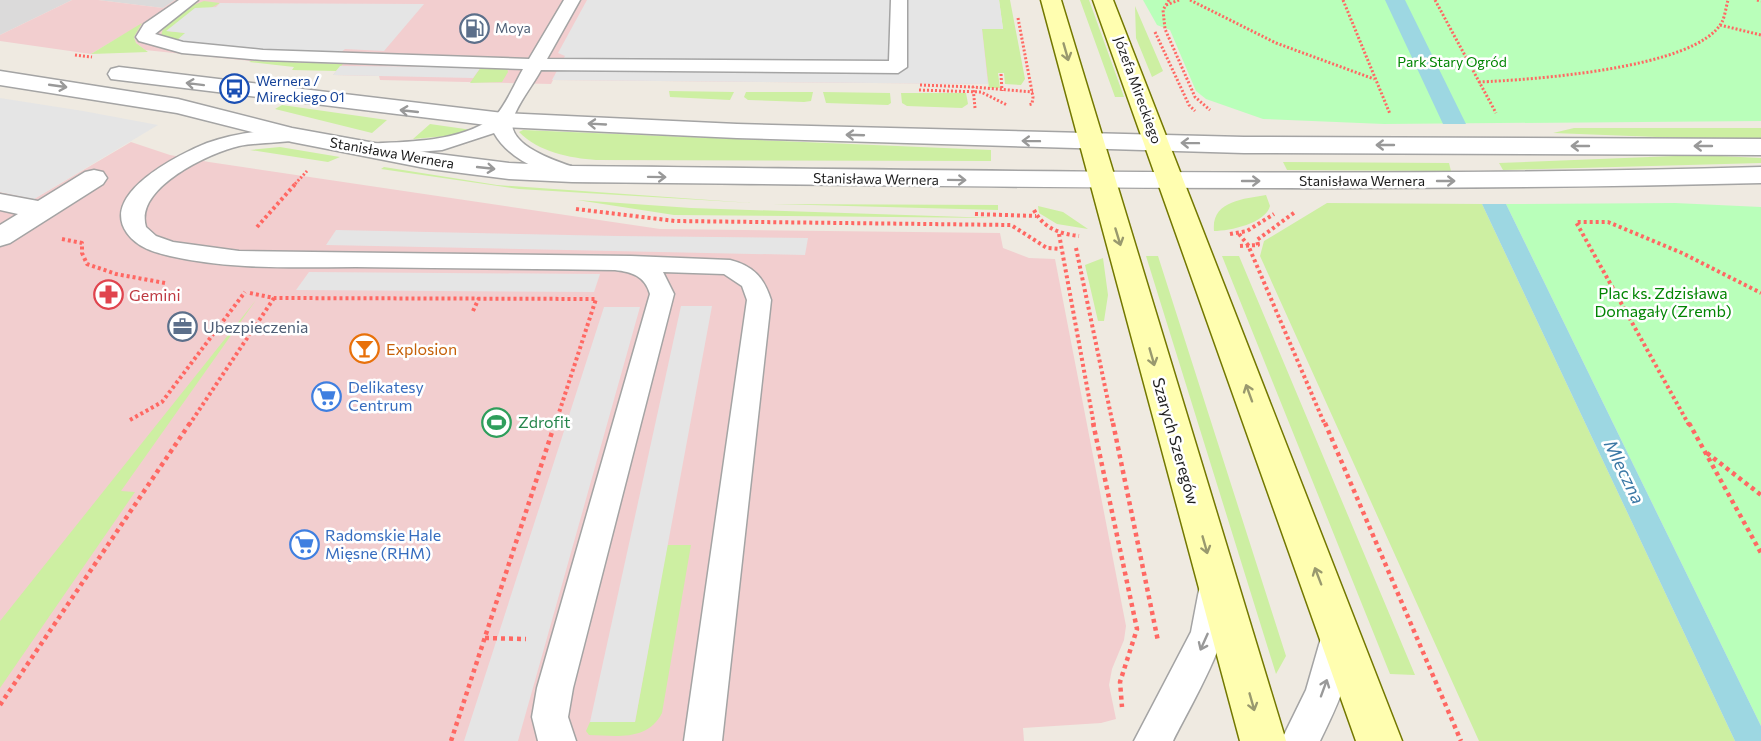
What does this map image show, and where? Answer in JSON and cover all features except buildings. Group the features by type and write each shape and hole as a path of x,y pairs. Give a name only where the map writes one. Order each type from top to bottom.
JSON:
{"main road":[{"path":"1051,0 1090,141"},
{"name":"Józefa Mireckiego","path":"1103,0 1171,181"},
{"name":"Szarych Szeregów","path":"1090,141 1263,741"},
{"path":"1171,181 1379,741"}],"street":[{"path":"0,56 23,60"},
{"path":"103,72 335,103 503,120 737,131 1090,141 1761,147"},
{"name":"Stanisława Wernera","path":"0,78 118,95 218,115 292,135 366,150 477,167 572,174 1101,181 1535,181 1761,175"},
{"path":"4,234 94,178"},
{"path":"0,202 41,210"}],"lane":[{"path":"190,0 150,28 145,37 149,42 232,54 534,63 898,67 899,0"},
{"path":"366,150 442,144 483,132 503,120 572,0"},
{"path":"213,148 219,135 218,115"},
{"path":"503,120 505,135 517,147 551,167 572,174"},
{"path":"292,135 242,140 213,148 147,187 137,203 132,223 136,234 151,243 170,249 279,260 615,263 730,267 753,282 759,300 703,741"},
{"path":"557,741 550,717 555,688 662,294 660,285 644,269 615,263"},
{"path":"1153,741 1208,634 1217,585"},
{"path":"1300,741 1312,720 1334,660 1338,630"}],"path":[{"path":"1169,0 1163,21 1181,68 1195,97 1215,114"},
{"path":"1166,5 1179,0"},
{"path":"1190,0 1275,43 1374,79"},
{"path":"1343,0 1392,118"},
{"path":"1435,0 1497,115"},
{"path":"1479,82 1560,77 1633,65 1692,46 1707,38 1720,25 1728,7 1728,0"},
{"path":"1757,0 1761,1"},
{"path":"1016,11 1033,92 1032,104 1022,107"},
{"path":"1720,25 1761,34"},
{"path":"1154,30 1189,105"},
{"path":"1001,74 1002,91"},
{"path":"976,114 973,87 1033,92"},
{"path":"231,256 307,171"},
{"path":"1240,246 1258,245 1257,240 1292,216 1295,211 1293,205"},
{"path":"1761,293 1682,253 1608,222 1576,222 1761,553"},
{"path":"4,234 82,243 82,253 87,264 116,274 174,283"},
{"path":"1059,234 1094,427 1137,628 1135,644 1119,677 1118,688 1123,709"},
{"path":"1239,234 1248,245 1461,741"},
{"path":"1076,248 1158,643"},
{"path":"237,290 274,298 596,299 451,741"},
{"path":"130,420 162,402 245,292"},
{"path":"0,705 274,298"},
{"path":"473,311 479,298"},
{"path":"1704,450 1761,495"}],"shaded area":[{"path":"0,0 72,0 0,35"},
{"path":"72,0 98,0 163,8 175,0 999,0 988,84 553,80 551,84 380,80 379,76 333,75 342,64 251,61 145,50 136,43 134,37 140,25 91,54 0,41 0,35"},
{"path":"98,0 175,0 163,8"},
{"path":"587,0 999,0 1003,29 982,29 988,84 552,80 565,56 558,53"},
{"path":"220,3 424,4 384,51 345,49 340,53 271,51 175,42 185,33 166,31 195,8 216,7"},
{"path":"340,66 481,67 473,78 333,75"},
{"path":"0,98 158,125 34,199 0,192"},
{"path":"131,142 170,155 209,162 660,229 1000,233 1003,248 1029,258 1055,259 1126,626 1124,640 1112,669 1109,685 1116,719 1101,723 1023,728 1024,741 0,741 0,192 34,199"},
{"path":"336,230 808,238 805,255 326,245"},
{"path":"309,272 600,274 594,292 296,290"},
{"path":"681,306 712,306 635,722 590,722"},
{"path":"604,307 640,307 518,741 464,741"}],"green space":[{"path":"999,0 1010,0 1025,79 1021,85 1005,84 1004,73 998,73 1000,88 989,88 982,29 1003,29"},
{"path":"1080,0 1089,0 1124,97 1115,97"},
{"name":"Park Stary Ogród","path":"1143,0 1761,0 1761,121 1384,124 1263,119 1206,99 1196,91 1170,30 1157,25"},
{"path":"204,1 220,3 167,31 186,33 175,42 161,36 163,28 191,6"},
{"path":"1135,6 1163,71 1152,77 1136,38"},
{"path":"142,23 134,37 136,43 148,52 91,54"},
{"path":"249,62 343,64 336,71 292,70 294,67"},
{"path":"481,67 507,68 508,72 502,82 470,83"},
{"path":"669,91 734,92 730,100 670,97"},
{"path":"746,92 813,92 811,101 804,102 748,100 744,97"},
{"path":"823,92 890,93 891,103 888,105 826,103"},
{"path":"901,93 966,93 968,104 962,108 907,106 902,103"},
{"path":"282,105 387,120 372,133 275,109"},
{"path":"430,124 472,130 458,135 413,139"},
{"path":"1574,128 1761,128 1761,141 1553,133"},
{"path":"523,130 991,150 991,161 596,160 565,156 535,145 519,132"},
{"path":"280,147 340,157 328,162 250,150"},
{"path":"1700,155 1761,158 1761,163 1503,170 1499,163"},
{"path":"1283,162 1449,163 1451,171 1287,170"},
{"path":"384,167 497,185 752,203 519,189 381,169"},
{"path":"1266,195 1270,206 1262,217 1238,228 1214,231 1214,221 1223,207 1239,200"},
{"path":"577,200 691,208 996,218 674,215"},
{"path":"1327,203 1482,204 1735,741 1479,741 1260,256 1264,241"},
{"name":"Plac ks. Zdzisława Domagały (Zremb)","path":"1675,203 1761,207 1761,726 1506,204"},
{"path":"773,204 998,205 998,210"},
{"path":"1038,206 1063,212 1088,229 1057,224 1039,213"},
{"path":"1146,256 1158,256 1286,656 1276,674"},
{"path":"1222,256 1239,256 1415,675 1390,674"},
{"path":"1103,258 1108,295 1104,321 1098,321 1085,265"},
{"path":"256,300 121,491 135,492 0,688 0,621"},
{"path":"667,545 691,545 662,713 656,722 640,733 621,736 589,735 586,731 590,722 635,722"}],"water":[{"path":"1385,0 1405,0 1466,124 1443,124"},
{"name":"Mleczna","path":"1482,204 1506,204 1761,726 1761,741 1735,741"}],"place":[{"name":"Moya","path":"474,28"},
{"name":"Wernera / Mireckiego 01","path":"235,89"},
{"name":"Gemini","path":"108,295"},
{"name":"Ubezpieczenia","path":"182,327"},
{"name":"Explosion","path":"365,349"},
{"name":"Delikatesy Centrum","path":"327,396"},
{"name":"Zdrofit","path":"497,422"},
{"name":"Radomskie Hale Mięsne (RHM)","path":"304,544"}]}
